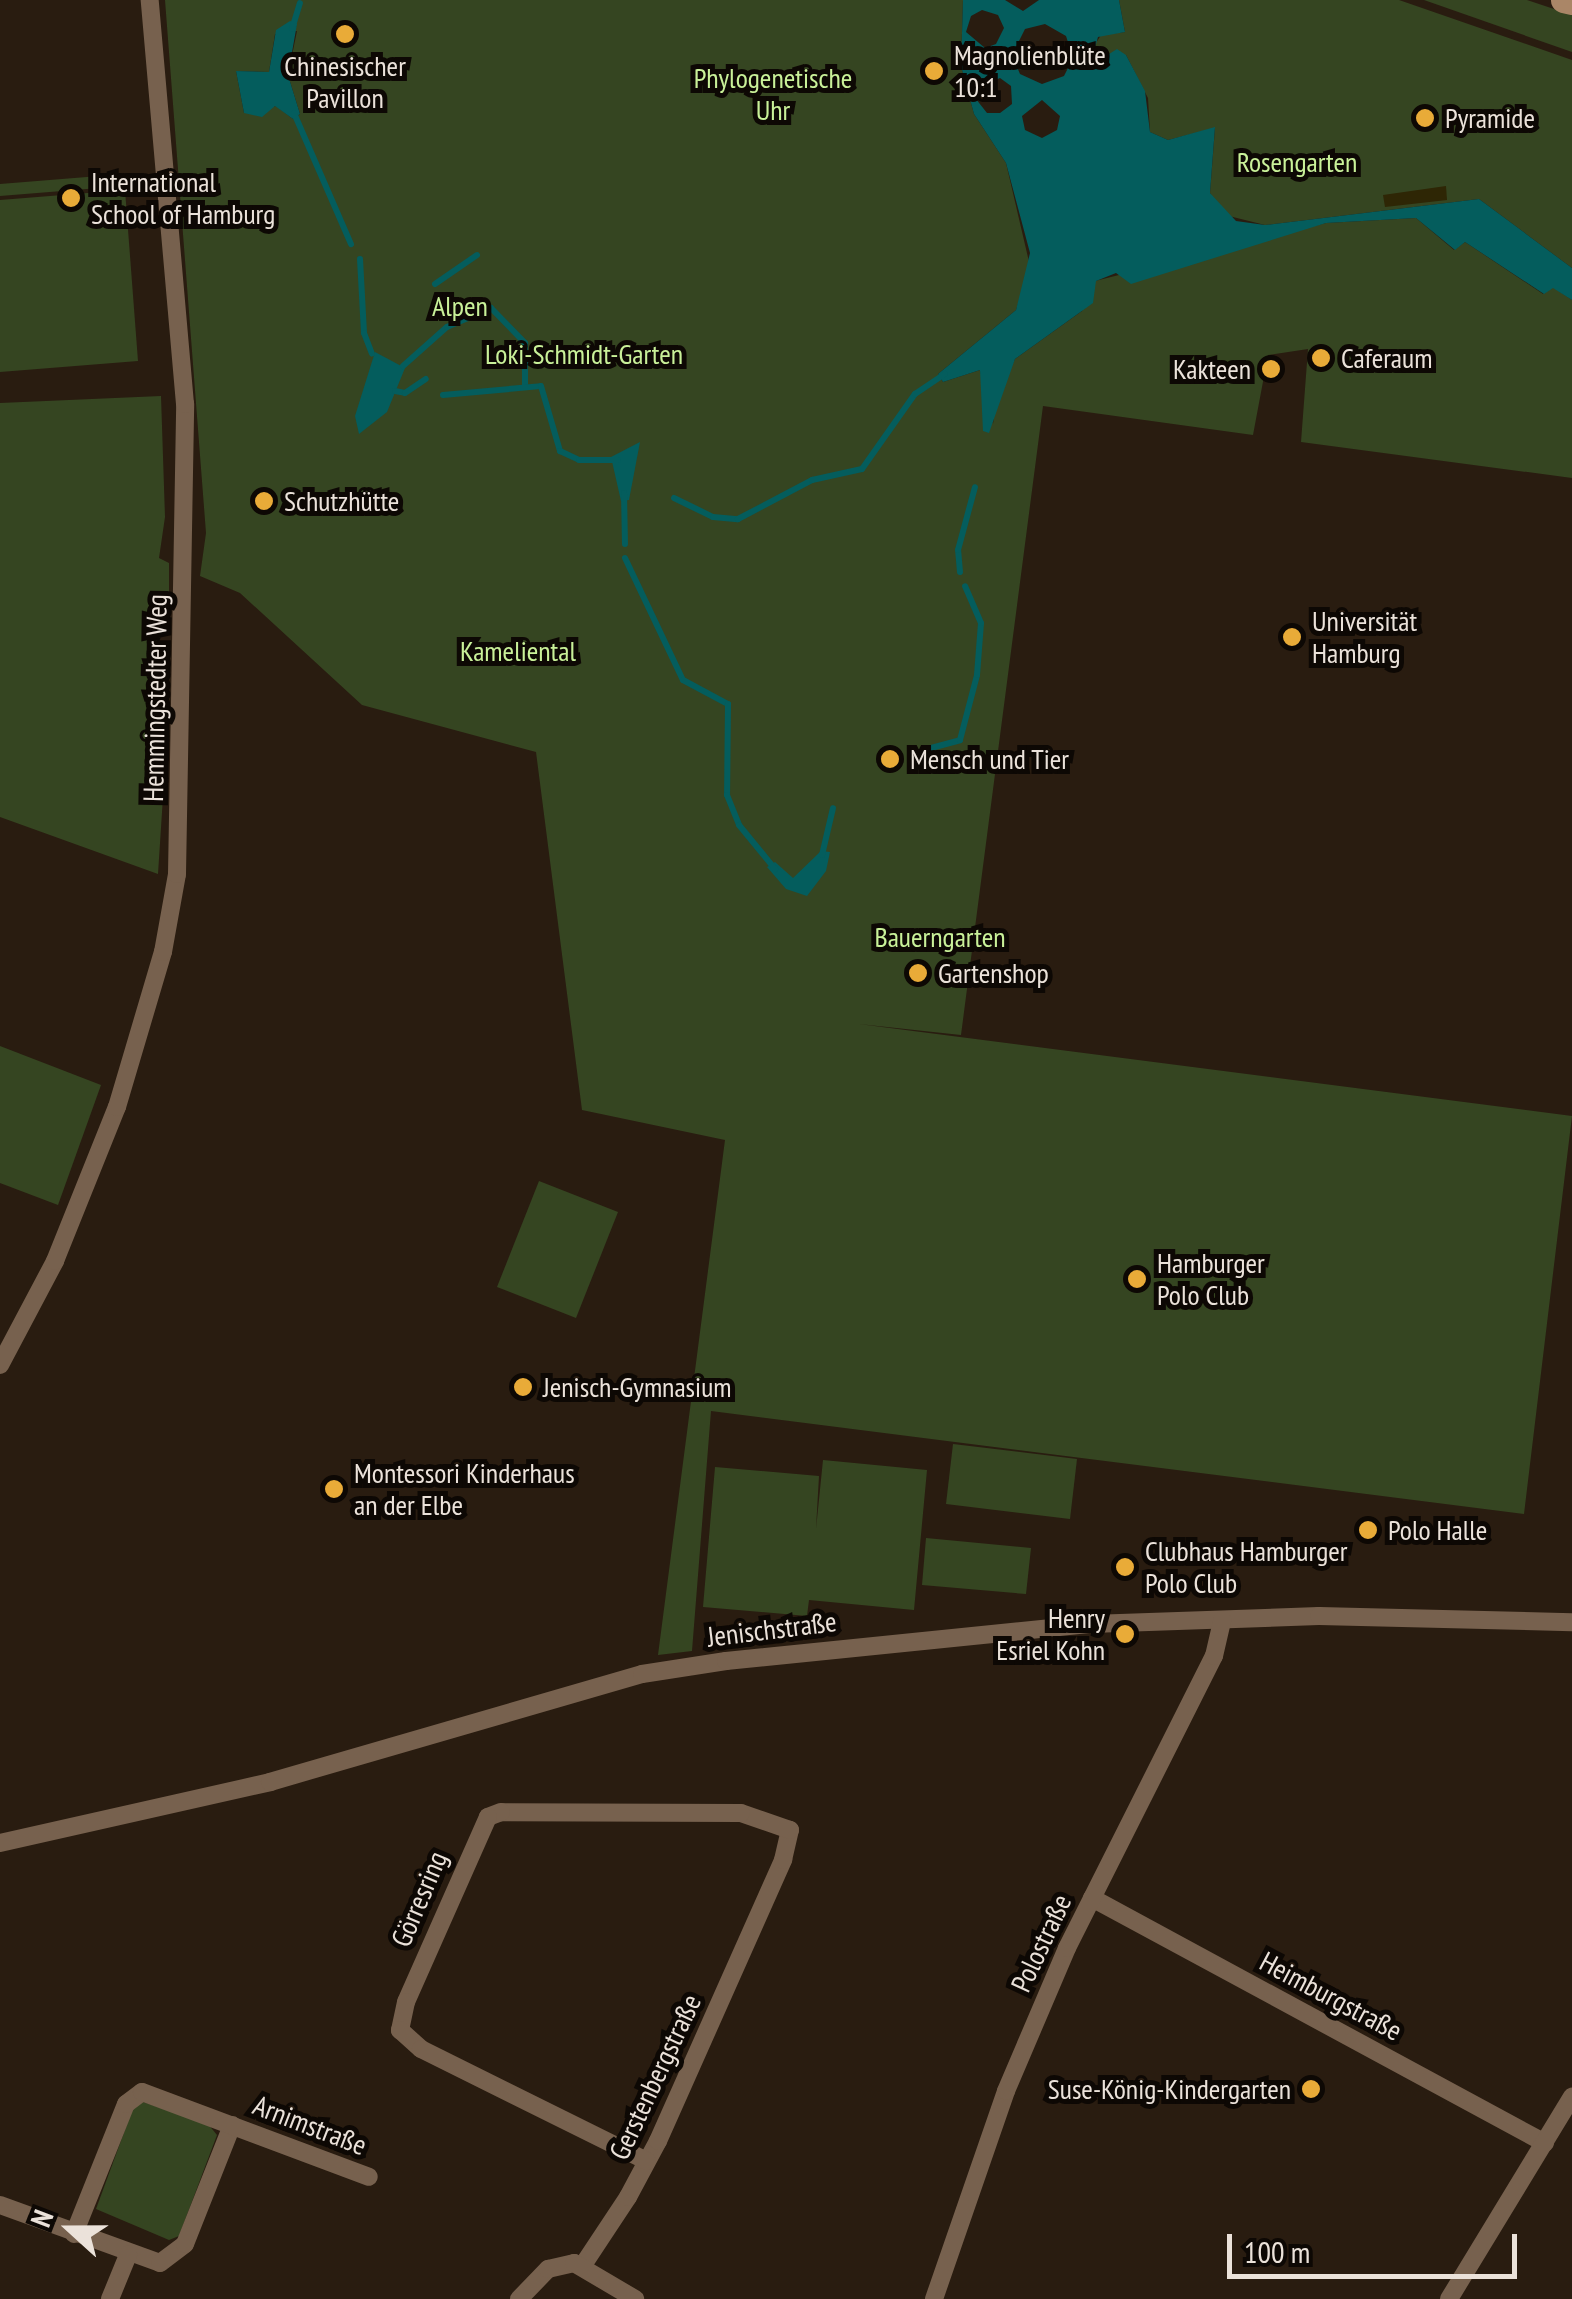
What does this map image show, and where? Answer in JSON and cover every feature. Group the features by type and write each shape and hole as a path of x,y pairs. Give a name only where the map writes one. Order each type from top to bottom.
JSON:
{"street":[{"name":"Hemmingstedter Weg","path":"0,1365 54,1261 117,1108 163,952 178,874 186,404 150,0"},
{"path":"1563,0 1572,2"},
{"name":"Jenischstraße","path":"0,1843 286,1777 642,1674 1016,1629 1222,1620 1572,1622"},
{"name":"Polostraße","path":"934,2299 984,2142 1092,1898 1214,1656 1222,1620"},
{"name":"Görresring","path":"647,2161 421,2049 400,2030 479,1830 501,1812 637,1810 741,1813 790,1830"},
{"name":"Gerstenbergstraße","path":"583,2265 647,2161 784,1860 790,1830"},
{"name":"Heimburgstraße","path":"1092,1898 1545,2143"},
{"name":"Arnimstraße","path":"74,2234 132,2096 152,2093 369,2177"},
{"path":"1450,2299 1572,2097"},
{"name":"Arnimstraße","path":"128,2255 160,2263 184,2244 232,2125"},
{"path":"0,2205 128,2255 110,2299"},
{"path":"519,2299 548,2268 583,2265 635,2299"}],"green space":[{"name":"Loki-Schmidt-Garten","path":"165,0 963,0 961,66 974,114 1006,163 1030,266 1016,310 938,374 943,382 980,370 993,424 997,395 1015,359 1082,311 1095,281 1326,223 1416,218 1454,250 1465,242 1543,294 1553,287 1572,300 1572,478 1301,442 1308,349 1268,355 1253,435 1043,406 961,1035 859,1024 1572,1116 1524,1514 711,1411 692,1651 658,1655 725,1140 582,1110 536,752 362,705 240,593 200,576 206,533","holes":["297,31 288,75 300,114 293,119 276,106 244,113 236,71 269,72 275,34"]},
{"name":"Rosengarten","path":"1119,0 1399,0 1572,60 1572,268 1479,199 1265,225 1225,215 1210,193 1215,128 1168,140 1150,132 1148,98 1126,55 1101,55 1094,46 1101,35 1125,32"},
{"path":"1424,0 1527,0 1572,15 1572,52"},
{"path":"124,174 124,186 0,196 0,184"},
{"path":"125,190 138,361 0,372 0,200"},
{"path":"161,396 165,517 159,558 169,563 169,608 159,630 167,735 158,874 0,817 0,403"},
{"path":"0,1046 101,1085 58,1205 0,1183"},
{"path":"539,1181 618,1212 576,1318 497,1287"},
{"path":"953,1444 1077,1459 1070,1519 946,1504"},
{"path":"823,1460 927,1470 914,1610 809,1600 807,1616 703,1607 715,1467 819,1476 816,1529"},
{"path":"926,1538 1031,1548 1026,1594 922,1585"},
{"path":"143,2102 208,2124 217,2135 179,2236 169,2240 96,2209 133,2108"}],"sand":[{"path":"1446,186 1447,200 1385,207 1383,195"}],"water":[{"path":"963,0 1005,0 1023,11 1039,0 1119,0 1125,32 1098,37 1095,48 1106,56 1117,49 1126,55 1145,91 1150,132 1168,140 1215,127 1210,193 1236,221 1265,225 1479,199 1572,268 1572,300 1553,288 1544,294 1465,242 1455,250 1416,218 1326,223 1131,284 1116,273 1096,281 1093,303 1015,359 989,433 983,431 980,370 943,382 938,374 1016,310 1030,253 1006,163 974,114 961,66","holes":["982,10 998,15 1004,28 996,44 985,48 966,32 971,16","1045,24 1066,36 1073,58 1064,76 1042,84 1020,74 1012,55 1025,29","1000,78 1011,86 1012,104 1000,113 987,113 976,99 978,88","1042,100 1060,116 1057,130 1042,138 1025,130 1022,116"]},
{"path":"290,21 297,24 288,75 300,114 293,119 275,106 262,117 244,113 236,71 269,72 276,30"},
{"path":"375,352 405,368 387,412 359,434 355,416"},
{"path":"640,442 629,500 621,501 611,457"},
{"path":"821,851 830,852 826,871 807,896 786,889 767,867 775,862 793,878"}],"waterway":[{"path":"292,29 300,3"},
{"path":"294,113 351,244"},
{"path":"435,284 477,255"},
{"path":"360,259 364,333 372,354"},
{"path":"403,366 447,327 491,308 525,343 525,386"},
{"path":"674,498 713,517 738,519 812,480 862,469 915,394 945,374"},
{"path":"395,391 405,393 426,379"},
{"path":"443,395 541,386 560,451 579,460 618,460"},
{"path":"960,572 958,550 975,487"},
{"path":"624,493 625,544"},
{"path":"625,558 683,680 728,704 727,795 739,825 775,869"},
{"path":"931,748 960,740 977,675 981,623 965,586"},
{"path":"822,855 833,808"}],"place":[{"name":"Chinesischer Pavillon","path":"345,34"},
{"name":"Magnolienblüte 10:1","path":"934,71"},
{"name":"Pyramide","path":"1425,118"},
{"name":"International School of Hamburg","path":"71,198"},
{"name":"Caferaum","path":"1321,358"},
{"name":"Kakteen","path":"1271,369"},
{"name":"Schutzhütte","path":"264,501"},
{"name":"Universität Hamburg","path":"1292,637"},
{"name":"Mensch und Tier","path":"890,759"},
{"name":"Gartenshop","path":"918,973"},
{"name":"Hamburger Polo Club","path":"1137,1279"},
{"name":"Jenisch-Gymnasium","path":"523,1387"},
{"name":"Montessori Kinderhaus an der Elbe","path":"334,1489"},
{"name":"Polo Halle","path":"1368,1530"},
{"name":"Clubhaus Hamburger Polo Club","path":"1125,1567"},
{"name":"Henry Esriel Kohn","path":"1125,1634"},
{"name":"Suse-König-Kindergarten","path":"1311,2089"}],"park label":[{"name":"Phylogenetische Uhr","path":"773,94"},
{"name":"Alpen","path":"460,306"},
{"name":"Kameliental","path":"518,651"},
{"name":"Bauerngarten","path":"940,937"}]}
